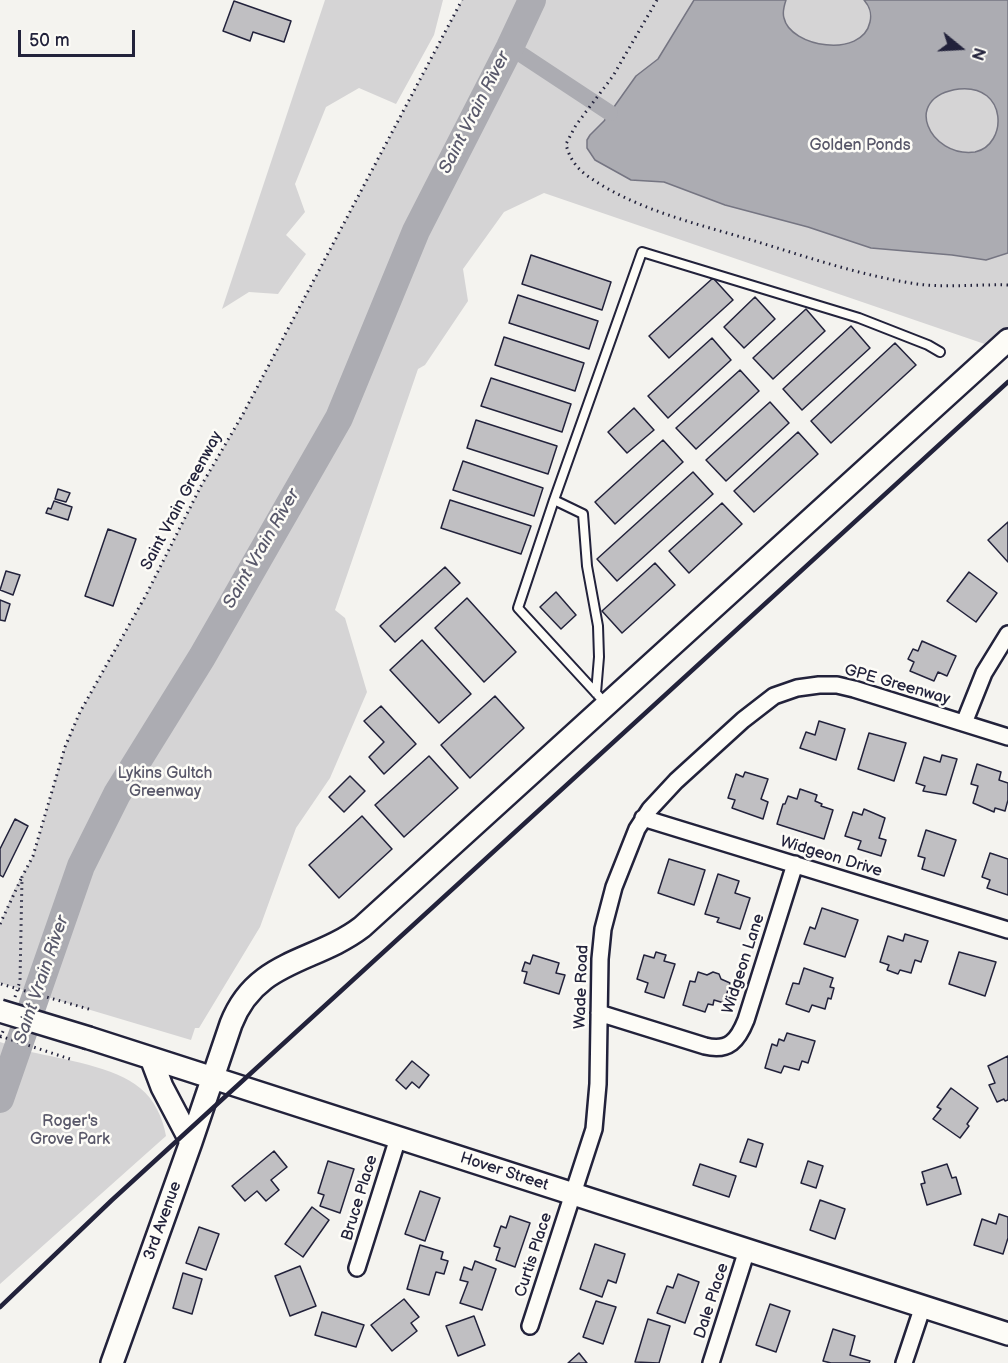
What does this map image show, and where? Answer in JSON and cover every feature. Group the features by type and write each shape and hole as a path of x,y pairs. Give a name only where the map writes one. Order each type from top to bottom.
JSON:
{"street":[{"name":"3rd Avenue","path":"112,1363 235,1014 258,983 270,974 345,939 362,927 601,699 1008,340"},
{"path":"964,723 984,673 1008,633"},
{"name":"GPE Greenway","path":"643,818 676,781 743,720 774,696 797,688 819,685 843,686 1008,737"},
{"name":"Widgeon Drive","path":"643,818 1008,930"},
{"name":"Wade Road","path":"573,1194 594,1129 597,1111 601,951 605,922 621,868 643,818"},
{"name":"Widgeon Lane","path":"599,1013 705,1046 718,1048 730,1044 739,1034 746,1020 795,864"},
{"name":"Hover Street","path":"6,1014 89,1038 1008,1334"},
{"path":"151,1058 162,1087 191,1142"},
{"name":"Bruce Place","path":"357,1268 398,1138"},
{"name":"Curtis Place","path":"530,1326 573,1194"},
{"name":"Dale Place","path":"711,1363 747,1250"},
{"path":"904,1363 922,1306"}],"lane":[{"path":"601,699 518,608 642,252 859,318 928,345 940,352"},
{"path":"554,500 583,514 587,566 598,626 601,699"}],"path":[{"name":"Saint Vrain Greenway","path":"0,1037 6,1014 20,981 22,877 33,856 42,830 65,747 87,697 147,595 197,493 243,414 323,266 462,0"},
{"path":"657,0 600,96 576,126 566,144 574,163 590,177 631,200 707,227 867,273 929,285 1006,285"},
{"path":"0,924 22,877"},
{"path":"1,984 92,1010"},
{"path":"0,1037 73,1060"}],"green space":[{"path":"325,0 443,0 434,35 396,104 359,88 326,107 295,184 305,212 286,235 306,254 278,294 249,292 222,309"},
{"path":"462,0 1008,0 1008,352 544,193 504,212 463,269 468,301 425,365 418,369 335,610 345,618 367,692 330,778 296,828 260,927 199,1028 195,1028 191,1040 0,983 0,924 13,892 33,856 65,747 80,712 146,595 201,486 243,414"},
{"name":"Roger's Grove Park","path":"0,1042 31,1052 103,1069 130,1081 145,1092 154,1103 163,1122 166,1136 0,1284"}],"shaded area":[{"path":"694,0 786,0 783,16 789,28 812,42 841,45 854,41 864,34 871,16 864,0 1008,0 1008,253 986,260 871,248 808,227 725,205 664,182 631,180 595,160 587,148 590,135 604,121 636,76 658,59","holes":["959,89 975,90 987,96 994,105 998,116 993,138 986,147 975,152 959,151 945,146 928,126 926,114 930,103 941,94"]}],"building":[{"path":"234,1 291,21 284,42 253,32 250,41 223,31"},
{"path":"531,255 611,282 602,310 522,284"},
{"path":"713,278 733,300 669,358 649,336"},
{"path":"518,295 598,321 589,349 509,323"},
{"path":"755,297 775,319 744,348 724,327"},
{"path":"806,309 825,331 773,379 753,358"},
{"path":"851,326 870,348 802,410 783,389"},
{"path":"504,337 584,363 575,391 495,365"},
{"path":"712,338 731,360 668,418 648,396"},
{"path":"895,343 916,365 831,443 811,421"},
{"path":"740,370 759,391 696,449 676,428"},
{"path":"491,378 571,404 562,432 481,406"},
{"path":"770,402 789,423 726,481 706,460"},
{"path":"634,408 654,430 627,453 608,432"},
{"path":"476,420 557,446 548,474 467,448"},
{"path":"798,432 818,454 754,512 734,491"},
{"path":"663,440 683,462 615,524 595,502"},
{"path":"463,461 543,488 534,516 453,490"},
{"path":"693,472 713,494 617,581 597,559"},
{"path":"58,489 70,493 66,502 55,499"},
{"path":"450,500 531,526 521,554 441,528"},
{"path":"54,501 72,507 68,520 46,513 48,508 51,509"},
{"path":"722,503 742,524 689,573 669,551"},
{"path":"1008,522 1008,562 988,540"},
{"path":"108,529 136,539 113,606 85,596"},
{"path":"655,563 675,585 622,633 602,611"},
{"path":"445,567 460,583 395,642 380,626"},
{"path":"6,571 20,575 13,595 0,590"},
{"path":"969,572 997,593 976,622 947,601"},
{"path":"556,592 576,615 561,629 540,607"},
{"path":"467,598 516,652 484,682 435,628"},
{"path":"0,600 10,604 5,621 0,620"},
{"path":"422,640 471,694 439,723 390,670"},
{"path":"922,641 956,656 947,676 938,672 934,681 910,671 914,662 908,659 913,649 918,651"},
{"path":"495,696 524,728 470,778 441,745"},
{"path":"381,706 416,744 384,774 369,757 384,742 364,721"},
{"path":"819,721 845,729 836,760 800,748 806,732 815,735"},
{"path":"869,733 906,743 894,781 858,769"},
{"path":"942,755 957,759 946,795 923,791 925,786 916,783 924,757 940,762"},
{"path":"429,756 458,788 404,837 375,805"},
{"path":"977,764 1001,772 999,780 1008,783 1008,800 1005,811 995,808 994,812 973,803 978,786 971,784"},
{"path":"745,772 768,779 761,799 768,802 763,819 732,808 735,800 728,798 736,774 743,777"},
{"path":"350,776 365,791 344,812 329,797"},
{"path":"800,789 817,795 815,801 833,810 824,839 777,824 788,796 797,799"},
{"path":"864,809 885,818 879,838 886,840 881,856 858,849 861,841 845,836 853,812 862,815"},
{"path":"362,816 392,849 339,898 309,865"},
{"path":"15,819 28,826 3,877 0,875 0,849"},
{"path":"926,830 956,840 944,876 922,869 925,858 918,856"},
{"path":"990,853 1008,859 1008,895 987,888 990,880 982,877"},
{"path":"669,859 705,870 694,905 658,893"},
{"path":"718,874 739,881 735,893 750,898 740,929 717,922 719,918 705,914"},
{"path":"822,908 858,920 845,957 804,944 810,927 815,929"},
{"path":"905,934 928,941 921,962 915,960 911,973 900,970 898,974 887,970 889,965 880,962 888,936 903,941"},
{"path":"656,952 666,955 664,961 675,964 664,998 645,992 648,983 637,979 644,955 654,958"},
{"path":"959,952 996,962 985,996 949,984"},
{"path":"533,955 559,963 556,973 565,975 559,994 524,983 527,972 522,971 525,962 530,964"},
{"path":"804,968 833,978 830,987 834,988 825,1009 812,1005 809,1012 786,1004 793,983 799,984"},
{"path":"698,972 707,975 713,972 719,974 721,979 730,983 724,1003 714,1000 713,1005 708,1004 705,1012 683,1005 690,981 695,982"},
{"path":"787,1033 815,1041 808,1063 802,1061 799,1070 784,1066 781,1073 765,1068 772,1044 777,1046 779,1039 784,1041"},
{"path":"1008,1056 1008,1100 997,1102 989,1085 995,1083 988,1066"},
{"path":"412,1061 429,1075 419,1088 412,1082 406,1089 396,1080"},
{"path":"951,1088 978,1108 960,1138 933,1119 941,1109 937,1107"},
{"path":"748,1139 763,1144 756,1167 740,1162"},
{"path":"274,1151 287,1167 271,1180 279,1190 266,1201 257,1191 245,1201 232,1186"},
{"path":"328,1161 354,1169 340,1213 320,1206 324,1195 318,1193"},
{"path":"808,1161 823,1166 816,1188 801,1183"},
{"path":"700,1164 736,1176 729,1197 693,1185"},
{"path":"947,1164 952,1178 956,1177 961,1194 927,1205 921,1184 925,1183 922,1172"},
{"path":"420,1191 440,1198 425,1241 405,1234"},
{"path":"820,1200 845,1209 835,1239 810,1230"},
{"path":"312,1207 329,1220 303,1257 285,1244"},
{"path":"999,1214 1008,1217 1008,1238 1003,1254 974,1245 982,1219 996,1224"},
{"path":"510,1216 530,1223 515,1267 496,1260 500,1248 494,1246 501,1226 506,1228"},
{"path":"199,1227 219,1234 206,1270 186,1263"},
{"path":"595,1244 625,1254 616,1283 608,1280 602,1297 580,1289"},
{"path":"420,1245 443,1252 441,1259 448,1261 444,1274 436,1272 429,1295 407,1289"},
{"path":"475,1261 496,1269 482,1310 460,1303 468,1282 460,1280 464,1267 472,1270"},
{"path":"300,1266 316,1306 290,1316 275,1276"},
{"path":"183,1273 202,1279 192,1314 173,1308"},
{"path":"678,1274 699,1282 685,1323 657,1313 667,1286 673,1288"},
{"path":"404,1299 419,1317 411,1323 417,1331 392,1351 371,1325"},
{"path":"596,1301 616,1307 603,1344 583,1337"},
{"path":"770,1304 790,1311 776,1352 756,1345"},
{"path":"322,1312 364,1325 356,1347 315,1335"},
{"path":"474,1316 485,1345 458,1356 446,1326"},
{"path":"648,1319 670,1326 659,1363 635,1362"},
{"path":"833,1329 855,1336 850,1355 870,1361 869,1363 823,1361"},
{"path":"579,1353 587,1363 568,1363"}],"waterway":[{"name":"Saint Vrain River","path":"0,1099 81,866 117,794 202,657 339,418 416,231 532,0"},
{"path":"510,47 610,113"}],"railway":[{"path":"0,1307 112,1200 1008,382"}],"park label":[{"name":"Golden Ponds","path":"860,146"},
{"name":"Lykins Gultch Greenway","path":"165,783"}]}
